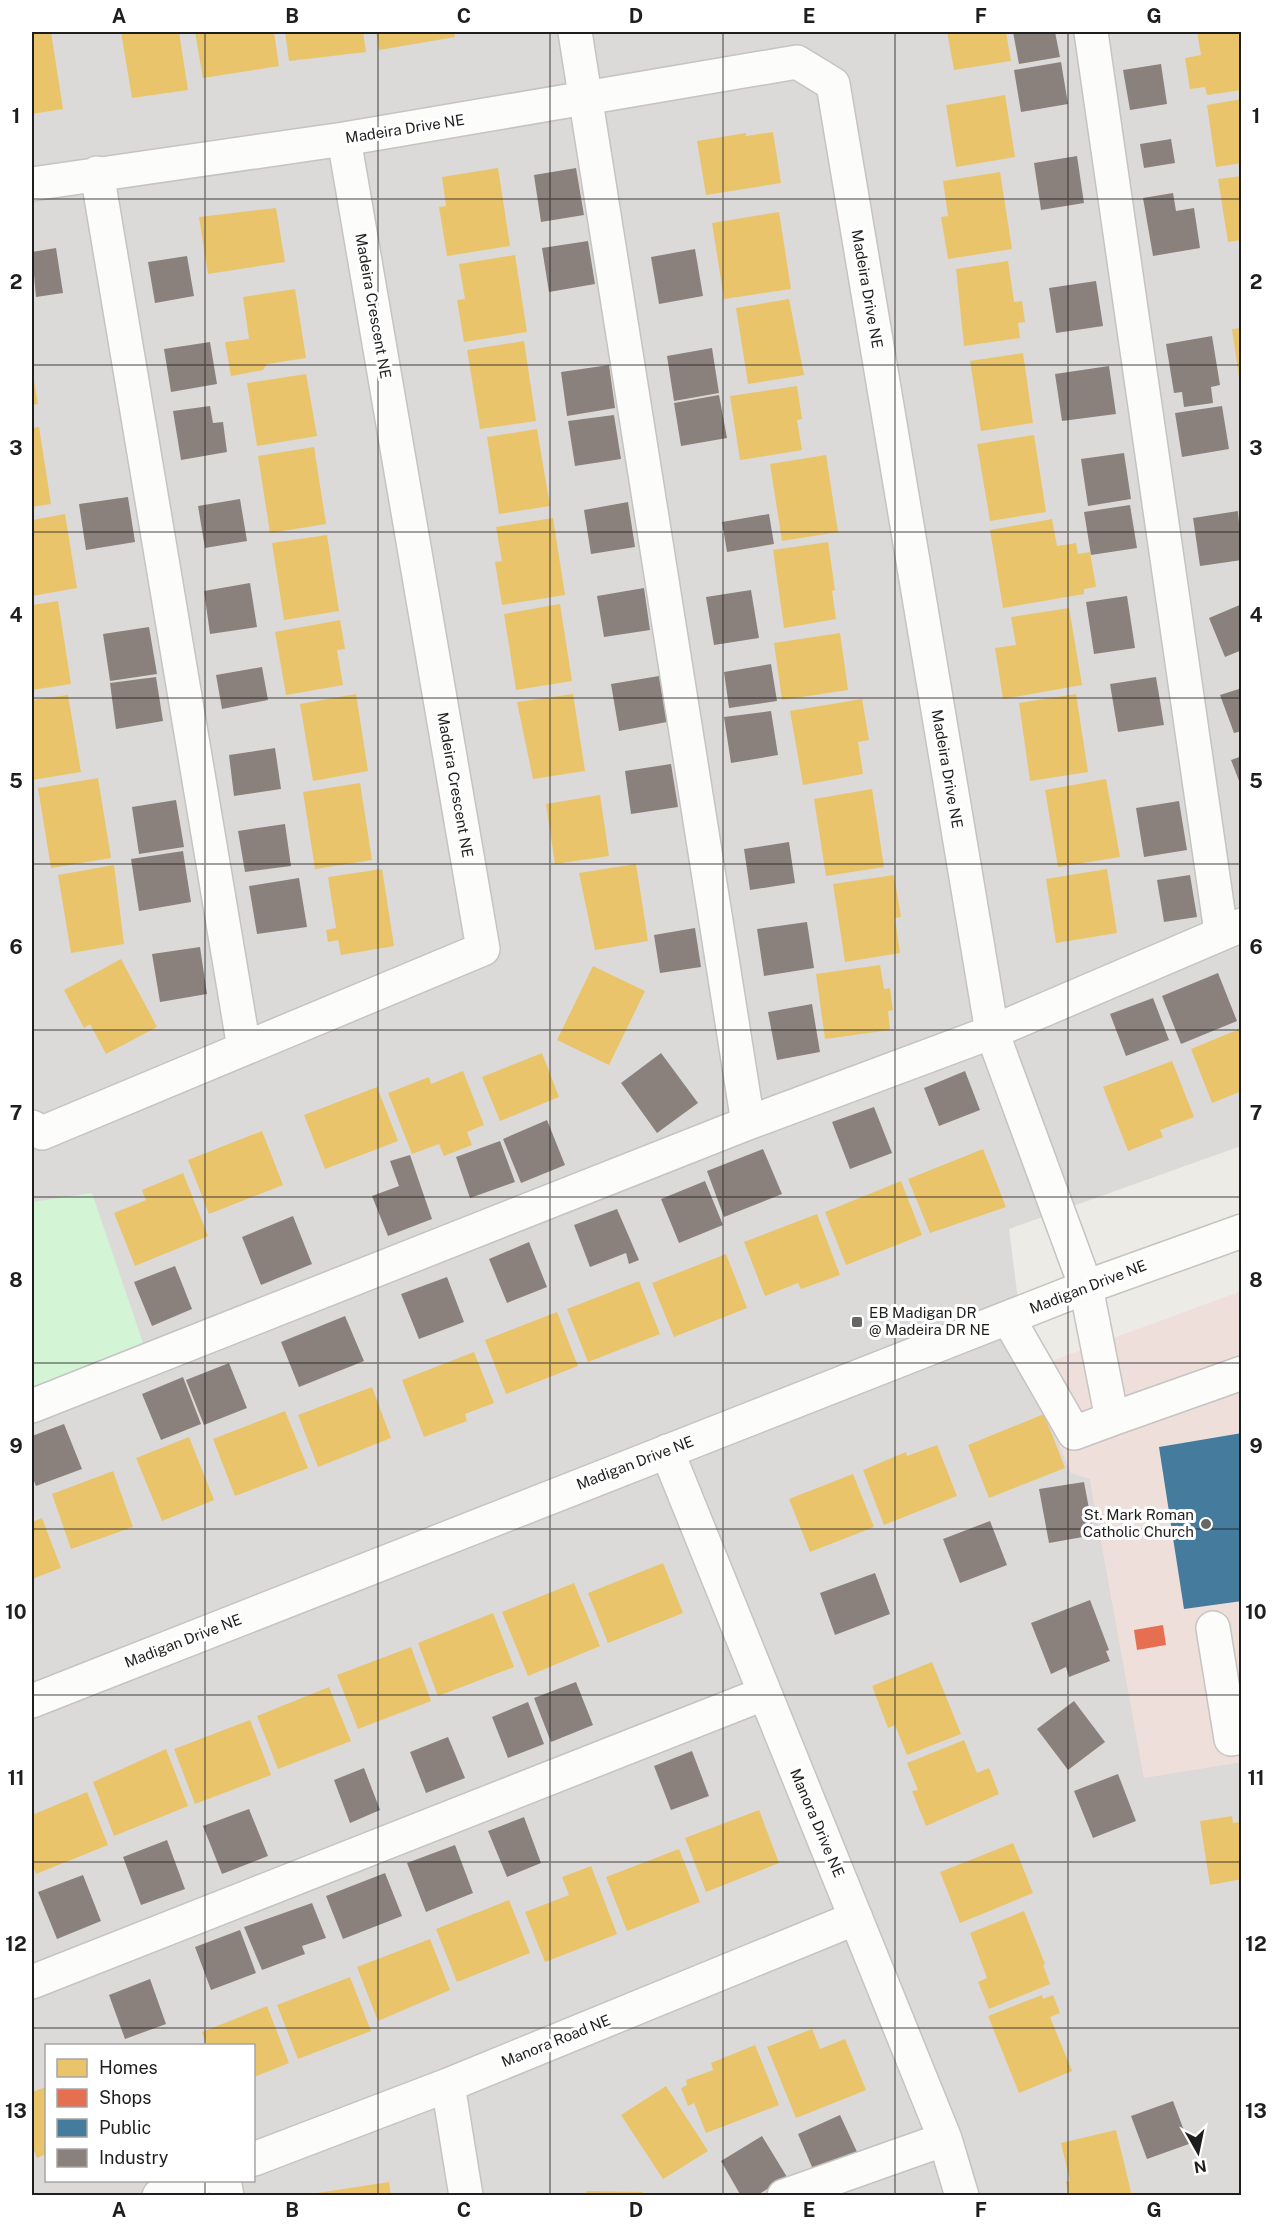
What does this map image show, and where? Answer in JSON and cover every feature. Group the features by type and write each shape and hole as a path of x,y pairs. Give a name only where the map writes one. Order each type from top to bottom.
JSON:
{"street":[{"path":"575,32 748,1123"},
{"path":"32,1406 748,1123 992,1032 1232,928 1091,32"},
{"name":"Madeira Drive NE","path":"32,184 344,139 797,62 833,84 992,1032 1086,1287 1112,1419"},
{"name":"Madeira Crescent NE","path":"32,1127 42,1133 483,949 344,139"},
{"path":"97,173 244,1048"},
{"name":"Madigan Drive NE","path":"32,1701 1086,1287 1242,1231"},
{"path":"1008,1318 1074,1433 1242,1372"},
{"name":"Manora Drive NE","path":"667,1451 763,1694 945,2139 962,2196"},
{"path":"1213,1628 1232,1738 1242,1737"},
{"path":"32,1982 763,1694"},
{"name":"Manora Road NE","path":"255,2159 448,2085 856,1918"},
{"path":"448,2085 466,2196"},
{"path":"784,2196 945,2139"},
{"path":"159,2196 195,2182"}],"shaded area":[{"path":"32,32 1241,32 1241,1146 1009,1229 1027,1370 1090,1479 1144,1777 1241,1762 1241,2195 32,2196"},
{"path":"1241,1291 1241,1762 1144,1778 1090,1479 1071,1473 1027,1370"}],"green space":[{"path":"92,1193 143,1343 32,1388 32,1202"}],"building: Homes":[{"path":"51,32 63,109 32,114 32,34"},
{"path":"121,32 179,32 188,90 132,98"},
{"path":"195,32 274,32 279,66 203,78"},
{"path":"285,32 363,32 366,52 289,61"},
{"path":"376,32 454,32 455,37 379,50"},
{"path":"947,32 1006,32 1011,61 954,70"},
{"path":"1197,32 1242,32 1242,90 1207,95 1205,87 1190,89 1185,58 1201,55"},
{"path":"1005,95 1015,157 956,167 946,105"},
{"path":"1242,99 1242,163 1216,167 1207,105"},
{"path":"773,132 781,183 706,195 697,141 746,133 746,136"},
{"path":"498,168 510,246 447,256 439,207 446,206 442,177"},
{"path":"1000,172 1012,249 948,259 941,217 948,216 943,181"},
{"path":"1242,176 1242,240 1228,242 1218,179"},
{"path":"276,208 285,262 208,274 199,217"},
{"path":"779,212 791,289 724,299 712,223"},
{"path":"515,255 527,332 464,342 457,300 465,299 459,264"},
{"path":"1008,261 1014,302 1022,301 1025,322 1018,323 1020,338 964,346 956,269"},
{"path":"295,289 306,358 267,364 263,370 231,376 225,342 249,339 243,297"},
{"path":"789,299 804,375 748,384 736,308"},
{"path":"1242,328 1242,384 1240,384 1232,329"},
{"path":"524,341 536,421 480,429 467,350"},
{"path":"1023,353 1033,423 981,431 970,361"},
{"path":"32,369 38,404 32,405"},
{"path":"306,374 317,436 257,446 247,383"},
{"path":"797,386 802,419 797,420 802,450 740,460 730,396"},
{"path":"39,427 51,504 32,507 32,428"},
{"path":"537,429 550,506 499,514 487,437"},
{"path":"1034,435 1046,512 990,521 977,444"},
{"path":"314,447 326,524 270,533 258,456"},
{"path":"826,455 838,532 782,541 770,464"},
{"path":"65,514 77,588 32,596 32,520"},
{"path":"553,518 565,595 502,605 495,562 502,561 496,527"},
{"path":"1052,519 1057,546 1076,543 1078,554 1090,552 1096,587 1084,589 1084,594 1003,608 990,530"},
{"path":"327,535 339,611 284,620 272,543"},
{"path":"828,542 835,590 832,591 836,619 784,628 773,550"},
{"path":"58,601 71,684 32,690 32,605"},
{"path":"560,604 572,681 516,690 504,614"},
{"path":"1069,608 1082,685 1003,699 995,648 1016,645 1011,617"},
{"path":"340,620 345,649 337,650 343,685 286,695 275,632"},
{"path":"840,633 848,690 782,700 774,643"},
{"path":"356,694 368,771 313,781 300,704"},
{"path":"573,694 585,771 533,779 517,702"},
{"path":"1076,694 1088,772 1030,781 1019,703"},
{"path":"68,695 81,772 32,780 32,700"},
{"path":"862,699 869,740 858,742 863,774 803,785 790,711"},
{"path":"98,778 111,858 51,868 38,788"},
{"path":"1106,779 1120,857 1058,867 1045,790"},
{"path":"360,783 372,860 315,869 303,792"},
{"path":"872,789 884,867 826,876 814,799"},
{"path":"600,795 609,856 555,864 546,804"},
{"path":"636,864 648,941 595,950 579,873"},
{"path":"114,865 124,944 71,953 58,875"},
{"path":"382,869 394,946 341,955 338,940 328,942 326,930 336,928 328,877"},
{"path":"1107,869 1117,933 1056,943 1046,879"},
{"path":"894,875 901,917 895,918 900,953 845,962 833,884"},
{"path":"121,959 157,1027 106,1054 90,1024 84,1028 64,990"},
{"path":"880,965 884,989 890,988 893,1010 888,1011 890,1030 825,1039 816,974"},
{"path":"593,966 645,991 609,1065 557,1040"},
{"path":"1242,1028 1242,1091 1212,1103 1191,1049"},
{"path":"542,1053 559,1097 500,1121 482,1077"},
{"path":"1172,1061 1194,1117 1160,1130 1163,1137 1128,1151 1103,1087"},
{"path":"463,1071 484,1125 467,1132 472,1145 444,1156 439,1144 412,1154 388,1093 429,1077 431,1084"},
{"path":"377,1087 398,1141 325,1169 304,1115"},
{"path":"262,1131 283,1185 209,1214 188,1160"},
{"path":"983,1149 1006,1207 930,1233 908,1179"},
{"path":"183,1173 208,1236 135,1266 114,1213 146,1200 142,1190"},
{"path":"901,1181 922,1235 846,1265 825,1212"},
{"path":"817,1214 840,1275 801,1289 798,1283 765,1296 744,1242"},
{"path":"726,1254 747,1308 674,1337 652,1283"},
{"path":"639,1281 660,1334 588,1362 567,1309"},
{"path":"557,1312 578,1366 506,1394 485,1340"},
{"path":"474,1352 494,1403 465,1414 467,1421 424,1437 402,1380"},
{"path":"372,1387 391,1438 318,1467 298,1415"},
{"path":"285,1411 308,1468 235,1496 213,1439"},
{"path":"1044,1414 1065,1468 989,1498 968,1445"},
{"path":"189,1437 214,1500 162,1521 136,1458"},
{"path":"937,1445 957,1496 884,1525 863,1470 906,1452 907,1456"},
{"path":"113,1471 133,1527 71,1549 52,1494"},
{"path":"853,1474 874,1527 810,1552 789,1499"},
{"path":"42,1518 61,1568 32,1579 32,1522"},
{"path":"663,1563 683,1613 608,1643 588,1593"},
{"path":"574,1583 600,1646 528,1676 502,1612"},
{"path":"493,1613 514,1667 438,1696 418,1643"},
{"path":"411,1647 431,1701 358,1729 337,1675"},
{"path":"932,1662 961,1734 907,1755 895,1725 888,1728 872,1686"},
{"path":"329,1687 351,1741 278,1769 257,1716"},
{"path":"250,1720 271,1775 195,1804 174,1749"},
{"path":"964,1740 977,1773 989,1768 999,1794 926,1826 912,1791 918,1790 907,1763"},
{"path":"166,1749 188,1806 114,1836 93,1782"},
{"path":"87,1792 108,1845 36,1874 32,1863 32,1815"},
{"path":"759,1810 779,1863 706,1892 685,1838"},
{"path":"1232,1816 1233,1823 1242,1822 1242,1879 1210,1885 1200,1821"},
{"path":"1013,1843 1033,1893 960,1923 940,1872"},
{"path":"679,1849 700,1902 627,1931 606,1877"},
{"path":"591,1866 617,1934 545,1962 525,1912 569,1895 562,1877"},
{"path":"509,1900 530,1953 457,1982 436,1929"},
{"path":"1024,1911 1045,1964 1043,1965 1050,1984 989,2009 978,1982 987,1978 970,1933"},
{"path":"430,1939 450,1990 378,2021 357,1967"},
{"path":"350,1977 371,2031 298,2059 277,2005"},
{"path":"1042,1995 1043,1999 1053,1995 1060,2013 1050,2017 1072,2071 1019,2093 988,2016"},
{"path":"267,2006 289,2063 255,2077 255,2044 206,2044 202,2032"},
{"path":"812,2029 820,2049 845,2039 866,2090 796,2118 767,2047"},
{"path":"755,2045 779,2105 706,2133 694,2103 688,2106 681,2088 687,2085 686,2080 713,2070 711,2063"},
{"path":"666,2086 708,2151 663,2179 621,2115"},
{"path":"45,2087 45,2154 37,2158 32,2145 32,2092"},
{"path":"1116,2130 1132,2196 1069,2196 1066,2182 1070,2181 1061,2143"},
{"path":"389,2182 391,2196 318,2196 317,2193"},
{"path":"586,2191 643,2192 643,2196 586,2196"}],"building: Shops":[{"path":"1163,1625 1166,1645 1137,1650 1134,1630"}],"building: Public":[{"name":"St. Mark Roman Catholic Church","path":"1242,1433 1242,1601 1184,1609 1159,1447"}],"building: Industry":[{"path":"1013,32 1055,32 1060,57 1019,64"},
{"path":"1061,62 1068,104 1021,112 1014,70"},
{"path":"1161,64 1167,104 1130,110 1123,70"},
{"path":"1171,139 1175,163 1144,168 1140,144"},
{"path":"1077,156 1084,203 1041,210 1034,163"},
{"path":"576,168 584,215 541,222 534,175"},
{"path":"1173,193 1176,211 1194,208 1200,248 1153,256 1143,198"},
{"path":"588,241 595,284 549,292 542,248"},
{"path":"56,248 63,293 36,297 32,252"},
{"path":"695,249 703,296 659,304 651,257"},
{"path":"187,256 194,296 155,303 148,262"},
{"path":"1096,281 1103,326 1056,333 1049,288"},
{"path":"1212,336 1220,385 1211,387 1213,403 1184,407 1182,392 1174,393 1166,344"},
{"path":"210,342 217,384 171,392 164,349"},
{"path":"712,348 719,393 674,401 667,356"},
{"path":"609,365 615,408 567,416 561,372"},
{"path":"1109,366 1116,414 1062,421 1055,374"},
{"path":"719,395 727,438 681,446 674,403"},
{"path":"210,406 213,423 223,422 227,452 181,460 173,411"},
{"path":"1222,406 1229,449 1182,457 1175,413"},
{"path":"614,415 621,459 575,466 568,421"},
{"path":"1124,453 1131,499 1088,506 1081,459"},
{"path":"128,497 135,542 86,550 79,504"},
{"path":"240,499 247,541 205,548 198,506"},
{"path":"628,502 635,547 591,554 584,510"},
{"path":"1130,505 1137,548 1091,555 1084,512"},
{"path":"1238,511 1242,560 1200,566 1193,518"},
{"path":"769,514 774,544 727,552 722,522"},
{"path":"250,583 257,627 210,634 204,591"},
{"path":"644,588 650,630 604,637 597,596"},
{"path":"751,590 759,638 714,645 706,597"},
{"path":"1127,596 1135,648 1094,654 1086,602"},
{"path":"1242,604 1242,650 1225,657 1209,618"},
{"path":"149,627 157,674 110,681 103,634"},
{"path":"771,664 777,701 729,708 724,672"},
{"path":"262,667 268,700 222,709 216,675"},
{"path":"659,676 667,722 619,731 611,684"},
{"path":"156,677 163,721 116,729 110,683"},
{"path":"1156,677 1164,725 1118,732 1110,684"},
{"path":"1242,688 1242,731 1234,733 1220,695"},
{"path":"771,711 778,755 731,763 724,717"},
{"path":"275,748 281,789 234,796 229,755"},
{"path":"1242,756 1242,786 1241,786 1231,760"},
{"path":"671,764 678,807 631,814 625,771"},
{"path":"176,800 184,847 139,854 132,807"},
{"path":"1179,801 1187,850 1144,857 1136,808"},
{"path":"285,824 291,866 245,872 238,831"},
{"path":"789,842 795,883 750,890 744,849"},
{"path":"183,851 191,902 139,911 131,859"},
{"path":"1190,875 1197,917 1164,922 1157,880"},
{"path":"299,878 307,927 257,934 249,886"},
{"path":"807,922 814,968 764,976 757,929"},
{"path":"695,928 701,967 660,973 654,935"},
{"path":"200,947 207,994 160,1002 152,954"},
{"path":"1218,973 1237,1021 1181,1044 1162,996"},
{"path":"1153,998 1169,1040 1126,1056 1110,1014"},
{"path":"812,1004 820,1052 777,1060 768,1012"},
{"path":"661,1053 698,1103 657,1133 621,1083"},
{"path":"965,1071 980,1110 939,1126 924,1088"},
{"path":"874,1107 892,1153 850,1169 832,1122"},
{"path":"547,1120 565,1165 521,1183 503,1139"},
{"path":"500,1141 515,1182 470,1198 456,1157"},
{"path":"763,1149 782,1194 724,1217 707,1171"},
{"path":"410,1155 432,1219 388,1236 372,1196 399,1186 390,1161"},
{"path":"705,1181 723,1225 679,1243 661,1199"},
{"path":"617,1209 639,1260 629,1264 626,1253 590,1267 574,1225"},
{"path":"293,1216 312,1264 261,1285 242,1237"},
{"path":"529,1242 547,1287 507,1303 489,1259"},
{"path":"175,1266 192,1309 152,1326 134,1282"},
{"path":"447,1277 464,1322 419,1339 401,1294"},
{"path":"345,1316 364,1361 299,1387 281,1342"},
{"path":"229,1363 247,1408 204,1425 186,1380"},
{"path":"183,1377 201,1424 161,1440 142,1394"},
{"path":"64,1424 82,1469 36,1486 32,1476 32,1436"},
{"path":"1084,1482 1094,1535 1049,1543 1039,1489"},
{"path":"990,1521 1007,1565 960,1583 943,1539"},
{"path":"875,1573 890,1614 835,1635 820,1593"},
{"path":"1090,1600 1109,1650 1106,1651 1110,1661 1069,1677 1066,1667 1051,1674 1031,1623"},
{"path":"576,1682 593,1725 551,1742 534,1698"},
{"path":"1074,1701 1105,1742 1068,1770 1037,1729"},
{"path":"528,1702 544,1744 508,1758 492,1717"},
{"path":"448,1737 465,1778 426,1793 410,1752"},
{"path":"692,1751 709,1796 671,1810 654,1766"},
{"path":"364,1768 380,1810 350,1823 334,1780"},
{"path":"1118,1774 1136,1821 1093,1838 1074,1791"},
{"path":"249,1809 268,1856 222,1874 203,1826"},
{"path":"524,1817 541,1863 507,1877 488,1831"},
{"path":"167,1840 185,1889 141,1905 123,1857"},
{"path":"455,1845 473,1893 426,1912 407,1863"},
{"path":"385,1873 402,1916 343,1939 326,1896"},
{"path":"83,1875 101,1921 57,1939 38,1892"},
{"path":"312,1903 326,1938 302,1946 305,1954 262,1970 244,1927"},
{"path":"240,1930 256,1973 211,1990 195,1947"},
{"path":"150,1979 166,2024 125,2039 109,1995"},
{"path":"1173,2101 1189,2144 1147,2159 1131,2116"},
{"path":"840,2115 858,2154 815,2174 798,2134"},
{"path":"762,2136 787,2177 756,2196 741,2196 721,2161"}],"place":[{"name":"EB Madigan DR @ Madeira DR NE","path":"857,1322"},
{"name":"St. Mark Roman Catholic Church","path":"1206,1524"}]}
